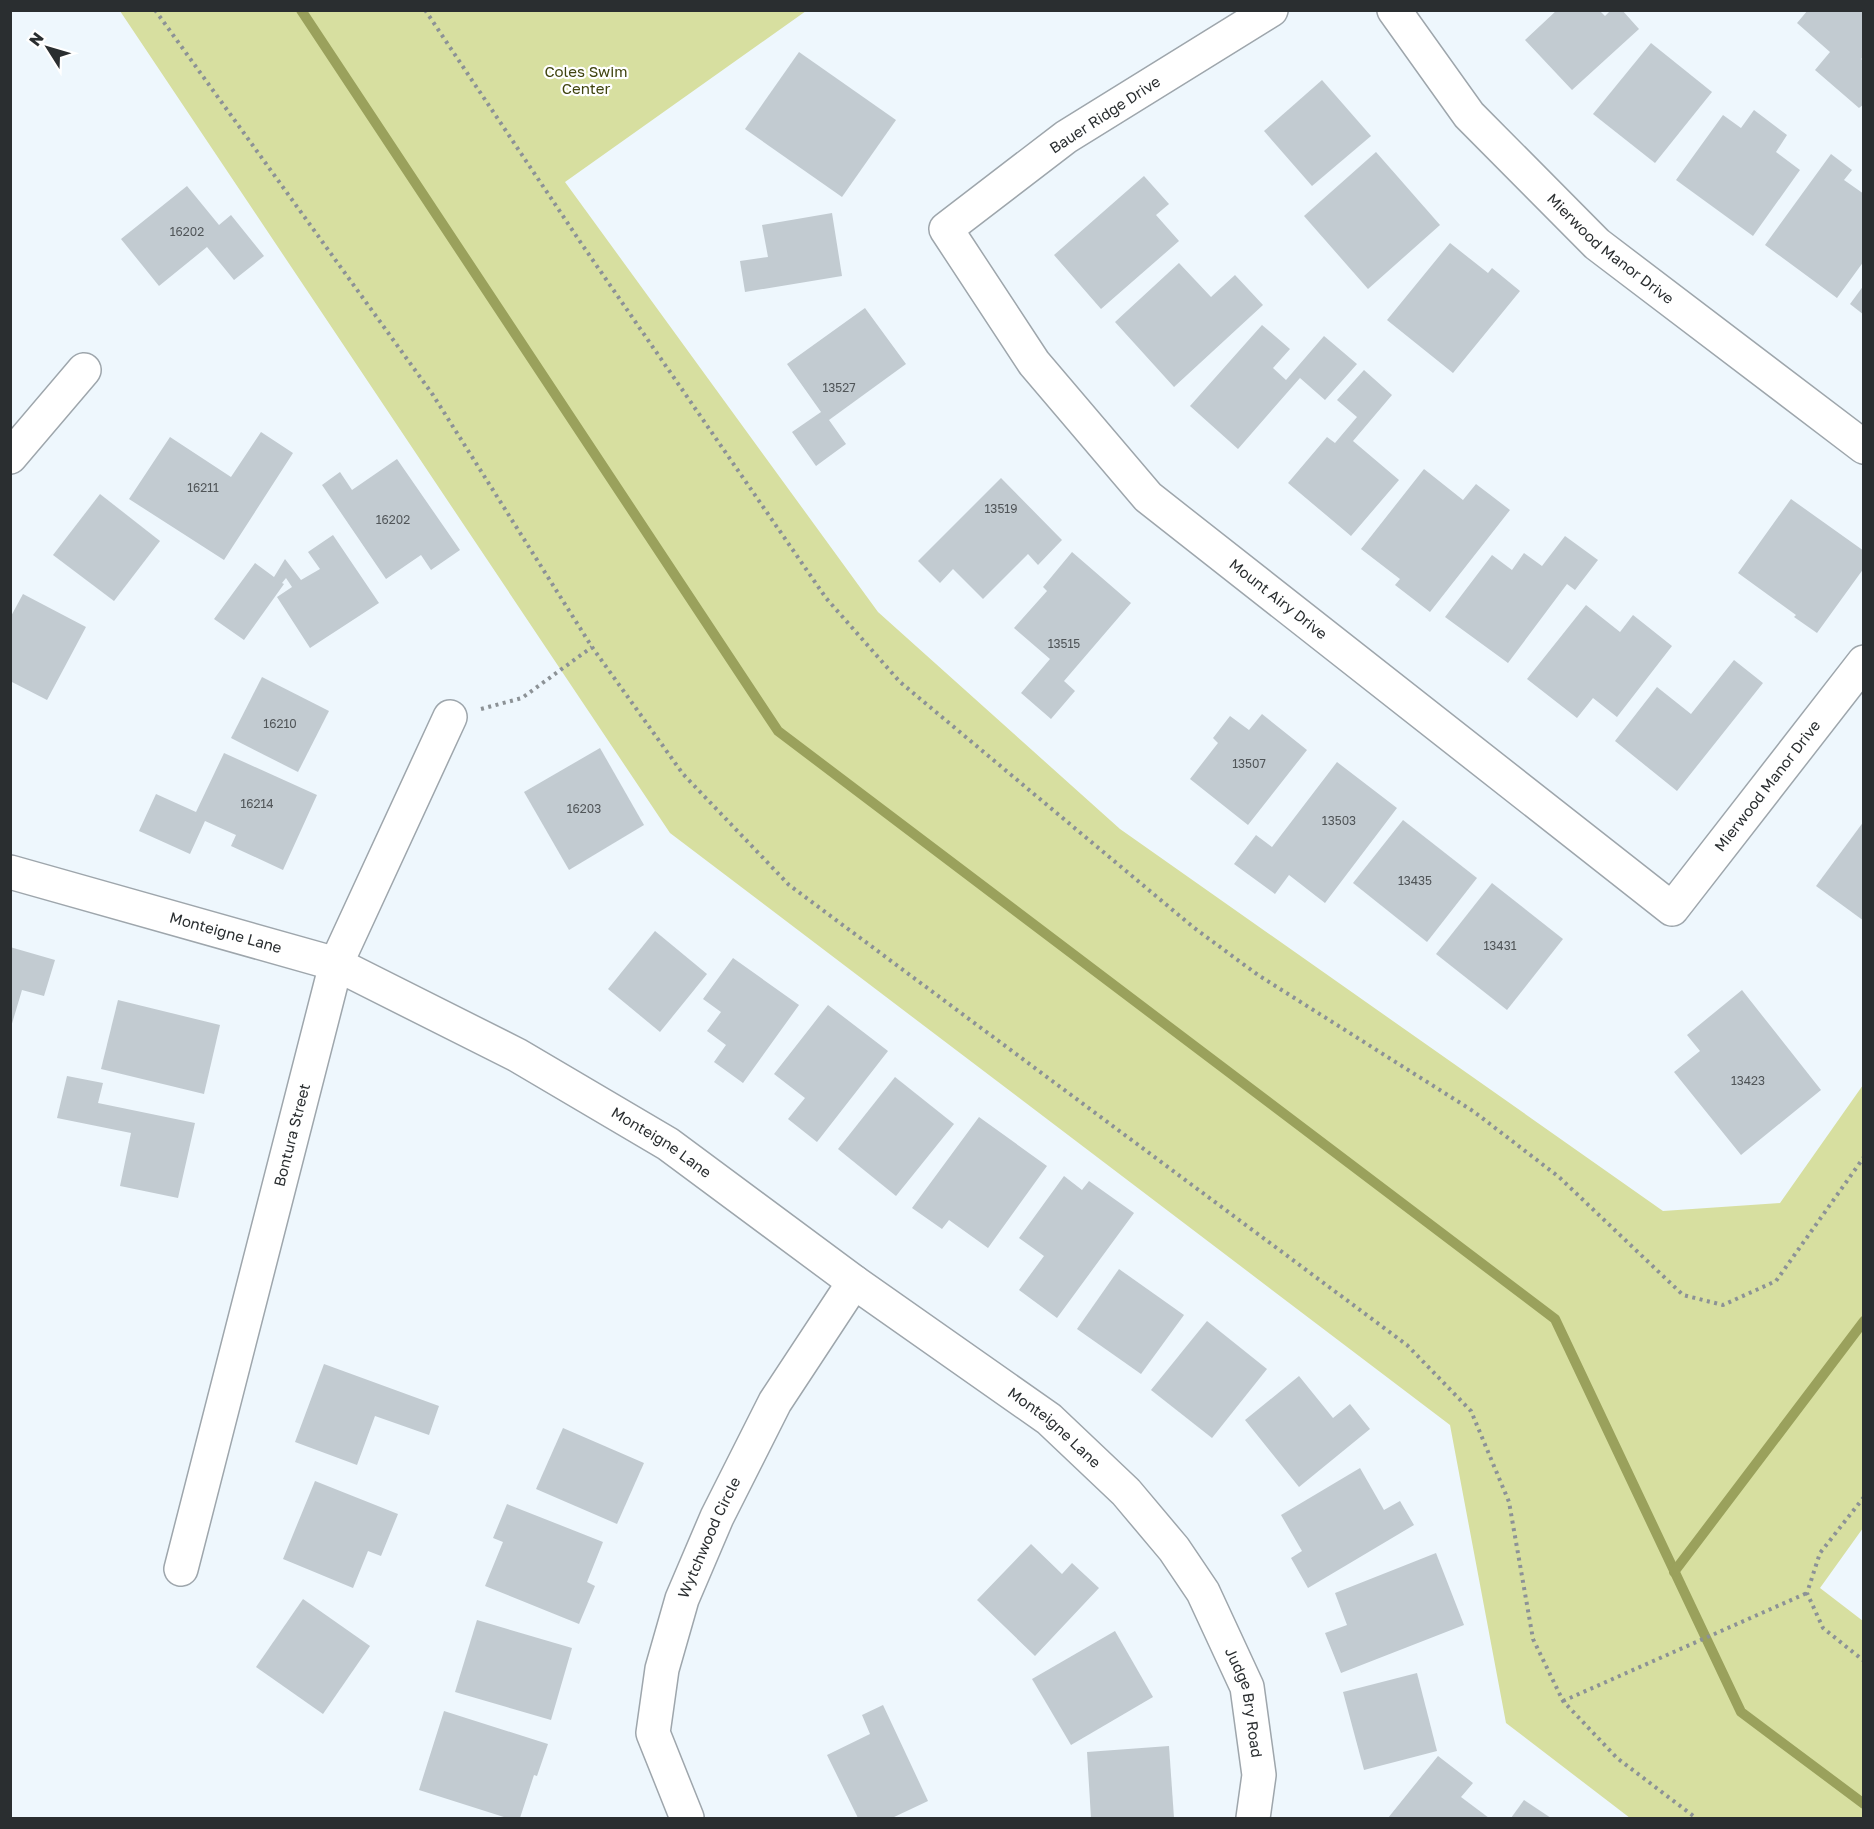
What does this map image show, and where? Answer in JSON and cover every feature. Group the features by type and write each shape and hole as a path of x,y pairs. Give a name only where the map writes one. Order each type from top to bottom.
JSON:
{"street":[{"name":"Bauer Ridge Drive","path":"946,229 1066,137 1271,10"},
{"name":"Mierwood Manor Drive","path":"1394,10 1469,115 1597,243 1863,447"},
{"name":"Mount Airy Drive","path":"946,229 1034,363 1148,497 1672,909"},
{"path":"10,457 84,370"},
{"name":"Mierwood Manor Drive","path":"1672,909 1863,662"},
{"name":"Bontura Street","path":"181,1569 336,964 450,717"},
{"name":"Monteigne Lane","path":"10,872 336,964 517,1055 668,1144 854,1282 1049,1419 1126,1492 1174,1550 1203,1592"},
{"name":"Wytchwood Circle","path":"687,1818 652,1732 662,1669 682,1599 717,1517 775,1402 854,1282"},
{"name":"Judge Bry Road","path":"1203,1592 1247,1687 1260,1775 1253,1818"}],"path":[{"path":"155,10 433,395 592,647 683,774 789,885 1407,1345 1472,1411 1509,1502 1533,1639 1563,1701 1617,1758 1696,1818"},
{"path":"425,10 575,234 826,598 900,682 1193,927 1258,975 1473,1111 1559,1177 1683,1295 1723,1305 1776,1281 1863,1157"},
{"path":"450,717 522,698 592,647"},
{"path":"1863,1497 1820,1552 1808,1593 1823,1628 1863,1661"},
{"path":"1563,1701 1808,1593"}],"green space":[{"name":"Coles Swim Center","path":"120,11 806,11 565,182 878,612 1120,829 1663,1211 1780,1203 1863,1085 1863,1528 1820,1588 1863,1621 1863,1818 1630,1818 1506,1723 1450,1425 670,833"}],"building":[{"path":"1557,10 1599,10 1605,16 1611,10 1622,10 1639,29 1572,90 1525,40"},
{"path":"1808,10 1864,10 1864,57 1861,59 1864,61 1864,104 1859,108 1815,70 1830,52 1797,23"},
{"path":"1651,43 1712,92 1655,163 1593,114"},
{"path":"799,52 896,120 842,197 745,129"},
{"path":"1322,80 1371,136 1312,186 1264,131"},
{"path":"1754,110 1787,135 1776,152 1800,170 1753,236 1676,180 1723,115 1741,128"},
{"path":"1376,152 1440,225 1368,289 1304,216"},
{"path":"1831,154 1852,170 1844,180 1864,194 1864,261 1837,298 1765,245"},
{"path":"1144,176 1169,204 1156,215 1179,241 1101,309 1054,255"},
{"path":"187,186 219,225 231,215 264,256 234,280 207,247 159,286 121,239"},
{"path":"832,213 842,276 745,292 740,261 768,257 762,225"},
{"path":"1450,243 1488,273 1492,268 1520,291 1453,373 1387,320"},
{"path":"1179,263 1211,297 1235,275 1263,305 1174,387 1115,322"},
{"path":"1864,285 1864,315 1850,304"},
{"path":"865,308 906,364 829,420 846,444 816,466 792,432 821,412 787,364"},
{"path":"1262,325 1290,349 1273,368 1286,380 1324,336 1357,364 1325,400 1300,378 1238,449 1190,406"},
{"path":"1364,370 1392,395 1353,441 1399,480 1351,536 1288,483 1327,437 1335,443 1357,417 1337,400"},
{"path":"261,432 293,453 224,560 129,499 170,437 231,477"},
{"path":"397,459 460,550 431,570 421,555 386,579 322,485 340,472 352,490"},
{"path":"1424,469 1463,500 1476,484 1510,510 1430,612 1395,585 1400,579 1361,549"},
{"path":"1001,478 1062,540 1038,565 1028,554 983,599 953,569 940,583 918,561"},
{"path":"100,494 160,541 114,601 53,555"},
{"path":"1791,499 1864,551 1864,568 1817,633 1738,573"},
{"path":"333,535 379,603 310,648 277,597 292,587 286,578 244,640 214,619 255,563 274,577 285,559 301,580 320,569 308,552"},
{"path":"1565,536 1598,560 1575,590 1567,584 1508,663 1445,617 1492,555 1512,570 1524,553 1542,566"},
{"path":"1072,552 1131,603 1064,681 1075,691 1051,719 1021,693 1050,659 1014,628 1047,591 1043,587"},
{"path":"23,594 86,627 47,700 10,681 10,618"},
{"path":"1586,605 1620,632 1633,615 1672,646 1617,717 1593,698 1577,718 1527,679"},
{"path":"1734,660 1763,683 1677,791 1615,741 1657,687 1691,714"},
{"path":"262,677 329,711 298,772 231,738"},
{"path":"1262,714 1307,750 1248,825 1190,779 1218,743 1213,738 1230,716 1249,730"},
{"path":"600,748 644,825 569,870 524,792"},
{"path":"224,753 317,795 283,870 231,846 236,835 205,821 190,854 139,831 156,794 196,812"},
{"path":"1337,762 1397,808 1325,903 1289,875 1275,894 1234,864 1256,835 1272,847"},
{"path":"1403,820 1477,878 1427,942 1353,883"},
{"path":"1864,821 1864,921 1816,886"},
{"path":"1492,883 1563,939 1507,1010 1436,954"},
{"path":"655,931 707,974 660,1032 608,989"},
{"path":"10,947 55,960 44,996 22,990 11,1027"},
{"path":"733,958 799,1005 743,1083 714,1062 726,1045 707,1031 721,1012 703,999"},
{"path":"1742,990 1821,1090 1741,1155 1674,1072 1700,1051 1687,1035"},
{"path":"118,1000 220,1025 204,1094 101,1069"},
{"path":"828,1005 888,1051 817,1142 788,1119 805,1098 774,1074"},
{"path":"67,1076 103,1083 98,1103 195,1123 178,1198 120,1186 131,1133 57,1118"},
{"path":"895,1077 954,1124 896,1196 838,1149"},
{"path":"979,1117 1047,1166 988,1248 949,1220 942,1229 912,1208"},
{"path":"1064,1176 1082,1190 1089,1181 1134,1213 1057,1318 1019,1290 1044,1256 1019,1238"},
{"path":"1119,1269 1184,1315 1141,1374 1077,1329"},
{"path":"1207,1321 1267,1369 1212,1438 1151,1390"},
{"path":"324,1364 439,1406 429,1435 375,1416 357,1465 295,1442"},
{"path":"1299,1376 1333,1418 1350,1404 1370,1429 1299,1487 1245,1420"},
{"path":"563,1428 644,1463 617,1524 536,1489"},
{"path":"1360,1468 1384,1510 1400,1501 1414,1525 1308,1588 1291,1558 1302,1551 1281,1515"},
{"path":"315,1481 398,1514 381,1556 368,1551 353,1588 283,1559"},
{"path":"507,1504 603,1542 587,1582 595,1586 579,1624 485,1586 503,1542 493,1538"},
{"path":"1031,1544 1062,1574 1072,1563 1099,1588 1035,1656 977,1600"},
{"path":"1436,1553 1464,1625 1341,1673 1325,1633 1347,1625 1335,1593"},
{"path":"303,1599 370,1646 323,1714 256,1667"},
{"path":"477,1620 572,1648 551,1720 455,1692"},
{"path":"1115,1631 1153,1697 1071,1745 1032,1679"},
{"path":"1417,1673 1437,1751 1364,1770 1343,1692"},
{"path":"883,1705 928,1801 892,1818 858,1818 827,1755 870,1734 862,1715"},
{"path":"444,1711 548,1744 537,1776 534,1775 520,1818 507,1818 419,1790"},
{"path":"1169,1746 1174,1818 1091,1818 1087,1752"},
{"path":"1438,1756 1473,1783 1461,1797 1489,1818 1388,1818"},
{"path":"1524,1800 1551,1818 1511,1818"}],"waterway":[{"path":"301,10 778,731 1555,1319 1741,1712 1864,1804"},
{"path":"1674,1572 1864,1321"}]}
